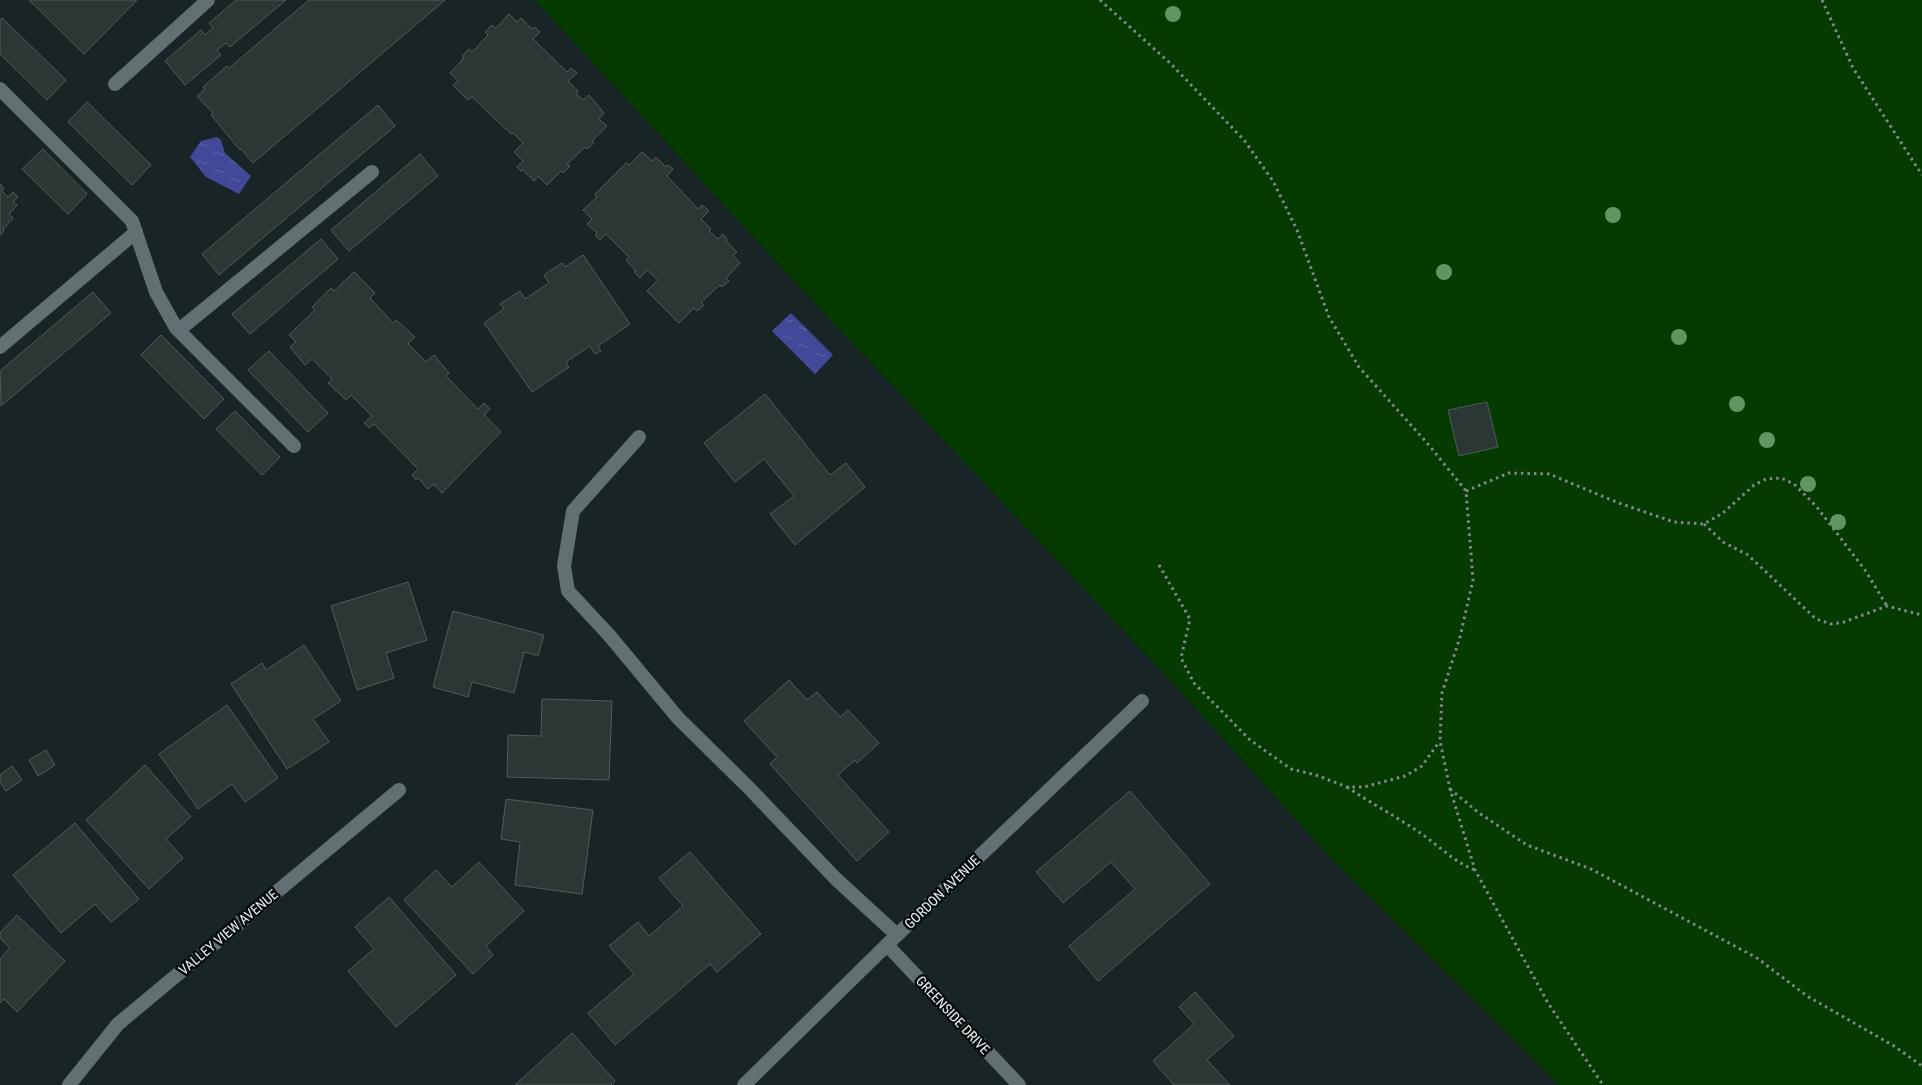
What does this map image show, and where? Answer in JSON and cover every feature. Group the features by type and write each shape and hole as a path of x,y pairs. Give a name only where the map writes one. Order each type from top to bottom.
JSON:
{"street":[{"path":"115,84 208,0"},
{"path":"0,89 132,221 156,292 178,330 294,446"},
{"path":"178,330 372,172"},
{"path":"0,347 136,232"},
{"name":"GREENSIDE DRIVE","path":"639,437 573,511 564,566 568,591 609,635 678,718 748,787 836,879 1019,1085"},
{"name":"GORDON AVENUE","path":"744,1085 892,940 1142,701"},
{"name":"VALLEY VIEW AVENUE","path":"69,1085 118,1024 398,790"}],"path":[{"path":"1100,0 1171,64 1244,140 1273,181 1297,230 1329,317 1359,367 1428,444 1466,491 1473,580 1460,637 1442,693 1440,742 1450,789 1475,870 1548,1003 1603,1085"},
{"path":"1822,0 1854,68 1922,175"},
{"path":"1466,491 1510,472 1549,474 1619,503 1674,522 1704,524 1723,513 1754,485 1766,478 1781,478 1794,484 1816,506 1866,570 1887,606"},
{"path":"1704,524 1723,542 1748,555 1816,619 1831,624 1844,622 1887,606 1922,615"},
{"path":"1159,565 1190,619 1181,658 1194,683 1250,740 1291,769 1316,775 1347,787 1400,819 1465,866 1475,870"},
{"path":"1347,787 1364,787 1405,776 1422,766 1440,742"},
{"path":"1450,789 1479,813 1526,845 1591,869 1757,958 1806,996 1894,1046 1922,1066"}],"green space":[{"path":"535,0 1922,0 1922,1085 1559,1085 1327,854 1182,693 794,281"}],"water":[{"path":"217,137 221,140 225,153 251,176 239,194 206,177 190,157 201,141"},
{"path":"791,313 833,355 815,374 772,331"}],"building":[{"path":"29,0 137,0 84,54"},
{"path":"236,0 286,0 230,47 226,43 217,50 221,55 185,85 165,61 201,30 205,35 213,28 209,23"},
{"path":"309,0 445,0 253,163 240,150 211,115 213,113 197,96 205,89 203,87 227,66 229,68"},
{"path":"509,14 517,22 521,18 532,29 534,27 540,32 533,39 567,72 571,68 577,73 568,81 578,91 576,94 583,100 589,95 604,113 599,119 607,126 592,141 594,143 587,149 585,147 567,164 570,166 563,173 561,171 547,185 538,176 534,181 517,167 523,161 514,152 523,143 472,97 468,100 453,85 458,81 450,73 464,58 462,56 469,49 472,52 488,35 485,32 492,25 496,28"},
{"path":"2,18 66,80 47,100 0,54 0,20"},
{"path":"87,102 151,165 132,185 68,122"},
{"path":"378,105 395,126 219,275 202,254"},
{"path":"43,149 87,194 68,214 22,169"},
{"path":"642,152 652,161 656,157 666,167 668,165 673,169 667,176 698,209 702,205 709,211 701,219 711,229 709,231 718,239 723,234 727,239 726,241 737,252 733,255 740,263 726,278 729,281 722,287 720,285 701,302 704,305 697,311 694,308 679,323 647,291 658,280 647,270 640,278 626,260 629,257 606,234 600,240 595,235 597,233 587,224 592,219 583,210 597,197 595,194 626,163 629,165"},
{"path":"420,154 438,176 349,251 331,230"},
{"path":"0,184 4,188 2,191 8,197 13,192 18,197 13,202 17,205 9,214 13,218 0,235"},
{"path":"321,239 338,259 250,334 232,314"},
{"path":"583,255 630,324 598,346 601,351 595,354 590,346 566,362 569,367 532,392 484,323 504,309 500,304 520,291 525,299 549,283 544,275 562,263 565,267"},
{"path":"354,272 375,293 370,298 393,323 396,320 415,337 408,344 426,362 434,355 449,373 446,376 478,409 484,403 490,409 484,415 501,432 442,493 434,484 428,489 418,478 416,480 412,475 418,469 374,424 369,428 364,423 372,416 351,395 346,400 328,383 332,379 312,359 305,365 290,347 296,342 289,335 315,310 312,307 331,288 334,291"},
{"path":"93,292 111,313 1,406 0,371"},
{"path":"161,335 224,399 204,419 141,355"},
{"path":"269,351 328,413 308,432 248,370"},
{"path":"765,394 830,475 846,463 865,487 795,545 770,514 794,496 764,459 735,482 704,443"},
{"path":"1487,402 1498,447 1459,456 1448,410"},
{"path":"235,411 280,457 262,475 216,429"},
{"path":"408,582 427,640 386,653 394,678 357,690 331,606"},
{"path":"453,611 544,635 538,656 524,652 514,693 472,682 468,697 433,687"},
{"path":"304,645 341,701 313,719 329,742 287,769 231,684 262,663 266,670"},
{"path":"789,680 807,700 817,692 840,717 848,710 879,743 857,763 855,760 838,775 889,832 857,861 770,764 777,757 744,721"},
{"path":"542,699 612,701 609,780 507,777 508,735 541,736"},
{"path":"227,705 278,778 245,802 232,784 198,809 159,754"},
{"path":"46,750 55,765 38,776 29,760"},
{"path":"145,765 191,817 166,839 183,858 149,889 86,820"},
{"path":"12,766 22,780 6,791 0,782 0,775"},
{"path":"1130,791 1210,884 1098,981 1069,946 1135,889 1111,862 1063,903 1036,872"},
{"path":"506,799 593,810 582,894 515,885 520,842 501,839"},
{"path":"75,823 139,899 111,922 95,904 61,933 13,875"},
{"path":"690,852 761,934 717,972 710,964 615,1045 588,1013 634,974 609,946 638,922 649,936 683,906 659,878"},
{"path":"479,862 524,911 486,946 493,955 473,974 404,900 436,870 452,887"},
{"path":"389,897 456,975 396,1027 348,971 374,949 355,927"},
{"path":"17,915 65,961 17,1012 4,999 0,1003 0,959 10,948 0,938 0,933"},
{"path":"1195,992 1234,1036 1207,1060 1230,1085 1174,1085 1153,1061 1194,1024 1179,1007"},
{"path":"572,1033 615,1081 611,1085 515,1085"}]}
